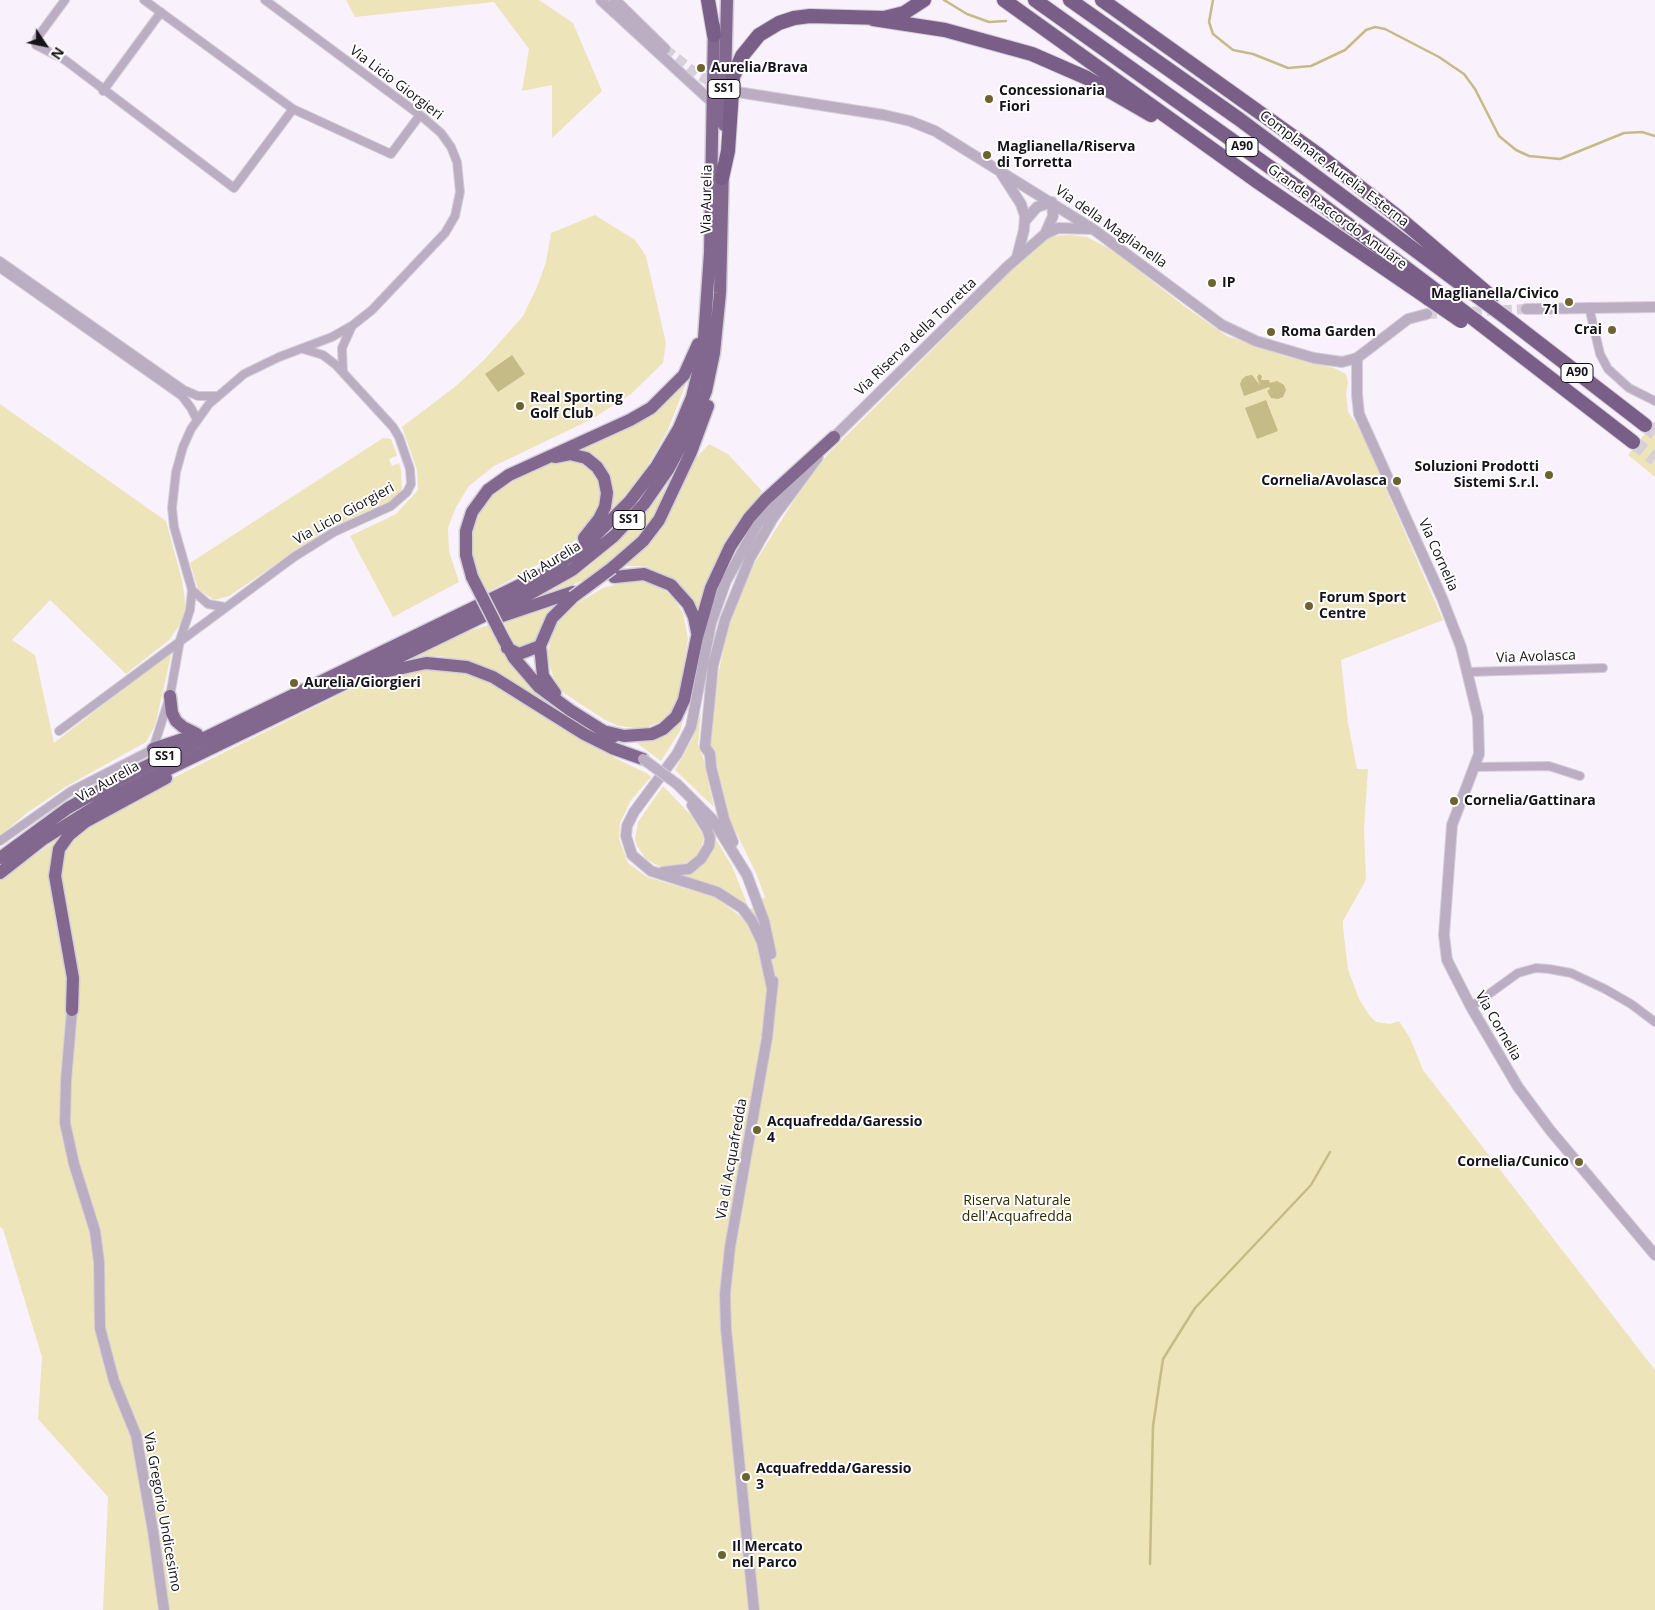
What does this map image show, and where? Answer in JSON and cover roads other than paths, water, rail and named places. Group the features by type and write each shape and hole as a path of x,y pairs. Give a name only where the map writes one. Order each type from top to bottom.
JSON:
{"highway":[{"path":"708,0 714,35"},
{"name":"Via Aurelia","path":"0,858 68,808 105,787 553,569 581,549 621,512 648,480 669,448 686,412 698,378 705,336 708,302 714,0"},
{"name":"Via Aurelia","path":"0,873 42,840 83,813 143,780 445,635 567,573 597,551 630,519 666,473 696,418 709,380 717,325 727,0"},
{"path":"1004,0 1258,182 1461,321 1516,352"},
{"name":"Grande Raccordo Anulare","path":"1035,0 1309,195 1633,442"},
{"name":"Grande Raccordo Anulare","path":"1070,0 1485,297"},
{"name":"Complanare Aurelia Esterna","path":"1102,0 1384,205 1485,297 1554,355 1645,426"},
{"path":"1113,0 1155,30 1179,55"},
{"path":"873,19 896,16 921,3"},
{"path":"722,178 728,151 733,77 742,56 767,29 794,18 817,16 873,19 970,36 1050,61 1087,78 1132,103 1216,160 1258,182"},
{"path":"643,759 607,732 570,710 530,678 505,643 472,577 466,556 465,544 468,524 476,506 497,482 540,460 639,416 661,400 678,384 691,362 708,302"},
{"path":"445,635 573,594 613,573 638,547 654,528 691,452 707,412 716,377 719,355 717,325"},
{"path":"607,732 624,736 652,734 672,722 680,711 684,700 697,636 711,588 720,568 749,518 775,490 834,437"},
{"path":"540,460 570,454 586,458 600,470 607,488 606,503 599,519 553,569"},
{"path":"613,573 644,574 670,585 683,595 691,608 697,636"},
{"path":"570,710 543,676 540,646 552,618 573,594"},
{"path":"505,643 515,653 524,653 540,646"},
{"path":"300,705 399,667 432,663 458,665 493,677 584,734 612,748 643,759"},
{"path":"153,749 197,734 292,690 340,673"},
{"path":"170,696 172,713 176,721 183,728 197,734"},
{"path":"72,1010 72,971 55,876 59,849 69,835 85,822 166,778 202,752"}],"street":[{"path":"65,0 35,43 38,47 65,60 103,91 234,188 293,109"},
{"path":"144,0 293,109 391,154 420,114"},
{"name":"Via Licio Giorgieri","path":"153,749 170,696 180,640 190,613 192,590 176,538 172,508 180,455 197,420 216,396 251,370 303,349 353,325 372,310 423,259 445,233 458,208 460,179 454,154 441,133 420,114 265,0"},
{"path":"601,0 713,103"},
{"path":"615,0 665,49"},
{"path":"103,91 161,12"},
{"name":"Via della Maglianella","path":"737,92 910,121 944,135 1093,229 1226,327 1256,341 1324,361 1342,362 1357,358"},
{"path":"999,170 1021,204 1025,221 1018,257"},
{"path":"1025,221 1036,207 1052,202 1053,216 1045,234"},
{"path":"1045,234 1058,228 1093,229"},
{"name":"Via Riserva della Torretta","path":"834,437 1018,257 1045,234"},
{"path":"0,260 15,275"},
{"path":"0,268 15,275 168,383 187,402 197,420"},
{"path":"1589,307 1600,354 1608,368 1629,388 1655,401"},
{"path":"1526,309 1655,307"},
{"path":"1357,358 1400,324 1427,314"},
{"name":"Via Licio Giorgieri","path":"343,372 342,348 353,325"},
{"name":"Via Licio Giorgieri","path":"59,731 180,640 309,547 338,530 398,501 409,488 411,474 399,437 386,419 343,372 323,355 303,349"},
{"name":"Via Cornelia","path":"1357,358 1359,414 1442,598 1469,672 1479,722 1479,749 1475,767 1453,820 1444,935 1447,960 1506,1068 1531,1105 1655,1255"},
{"path":"168,383 194,394 216,396"},
{"path":"772,988 762,942 752,921 742,908 717,892 665,877 645,867 630,851 627,841 627,826 634,812 678,754 691,727 711,623 726,582 746,543 765,514 834,437"},
{"path":"747,875 724,819 710,766 710,754 705,747 713,665 725,620 750,558 777,511 834,437"},
{"path":"192,590 208,604 225,607"},
{"name":"Via Avolasca","path":"1469,672 1603,668"},
{"name":"Via Aurelia","path":"0,841 71,791 153,749"},
{"name":"Via di Acquafredda","path":"643,759 677,784 713,820 747,875 769,941 772,988 767,1038 730,1247 725,1294 726,1329 754,1610"},
{"path":"1475,767 1549,766 1580,776"},
{"path":"645,867 662,872 684,871 697,863 709,846 710,838 704,823 677,784"},
{"path":"1471,1007 1518,973 1536,968 1549,969 1566,971 1605,988 1632,1004 1655,1022"},
{"name":"Via Gregorio Undicesimo","path":"72,1010 66,1081 66,1123 74,1164 95,1231 99,1262 100,1328 114,1381 136,1436 153,1531 164,1610"}],"waterway":[{"path":"944,0 967,14 989,22 1006,21"},
{"path":"1213,0 1209,22 1213,34 1233,50 1253,54 1288,68 1311,66 1345,50 1366,30 1375,27 1385,29 1439,57 1464,74 1475,89 1499,136 1516,150 1529,156 1560,159 1624,133 1642,132 1655,136"},
{"path":"1150,1564 1153,1426 1163,1359 1195,1308 1311,1185 1330,1152"}],"tunnel":[{"path":"665,49 698,75 717,85"},
{"path":"1427,314 1526,309"},
{"path":"1645,425 1655,433"},
{"path":"1633,442 1655,459"}],"place":[{"name":"Aurelia/Brava","path":"701,68"},
{"name":"Concessionaria Fiori","path":"989,99"},
{"name":"Maglianella/Riserva di Torretta","path":"987,155"},
{"name":"IP","path":"1212,283"},
{"name":"Maglianella/Civico 71","path":"1569,302"},
{"name":"Crai","path":"1612,330"},
{"name":"Roma Garden","path":"1271,332"},
{"name":"Real Sporting Golf Club","path":"520,406"},
{"name":"Soluzioni Prodotti Sistemi S.r.l.","path":"1549,475"},
{"name":"Cornelia/Avolasca","path":"1397,481"},
{"name":"Forum Sport Centre","path":"1309,606"},
{"name":"Aurelia/Giorgieri","path":"294,683"},
{"name":"Cornelia/Gattinara","path":"1454,801"},
{"name":"Acquafredda/Garessio 4","path":"757,1130"},
{"name":"Cornelia/Cunico","path":"1579,1162"},
{"name":"Acquafredda/Garessio 3","path":"746,1477"},
{"name":"Il Mercato nel Parco","path":"722,1555"}],"park label":[{"name":"Riserva Naturale dell'Acquafredda","path":"1017,1210"}]}
